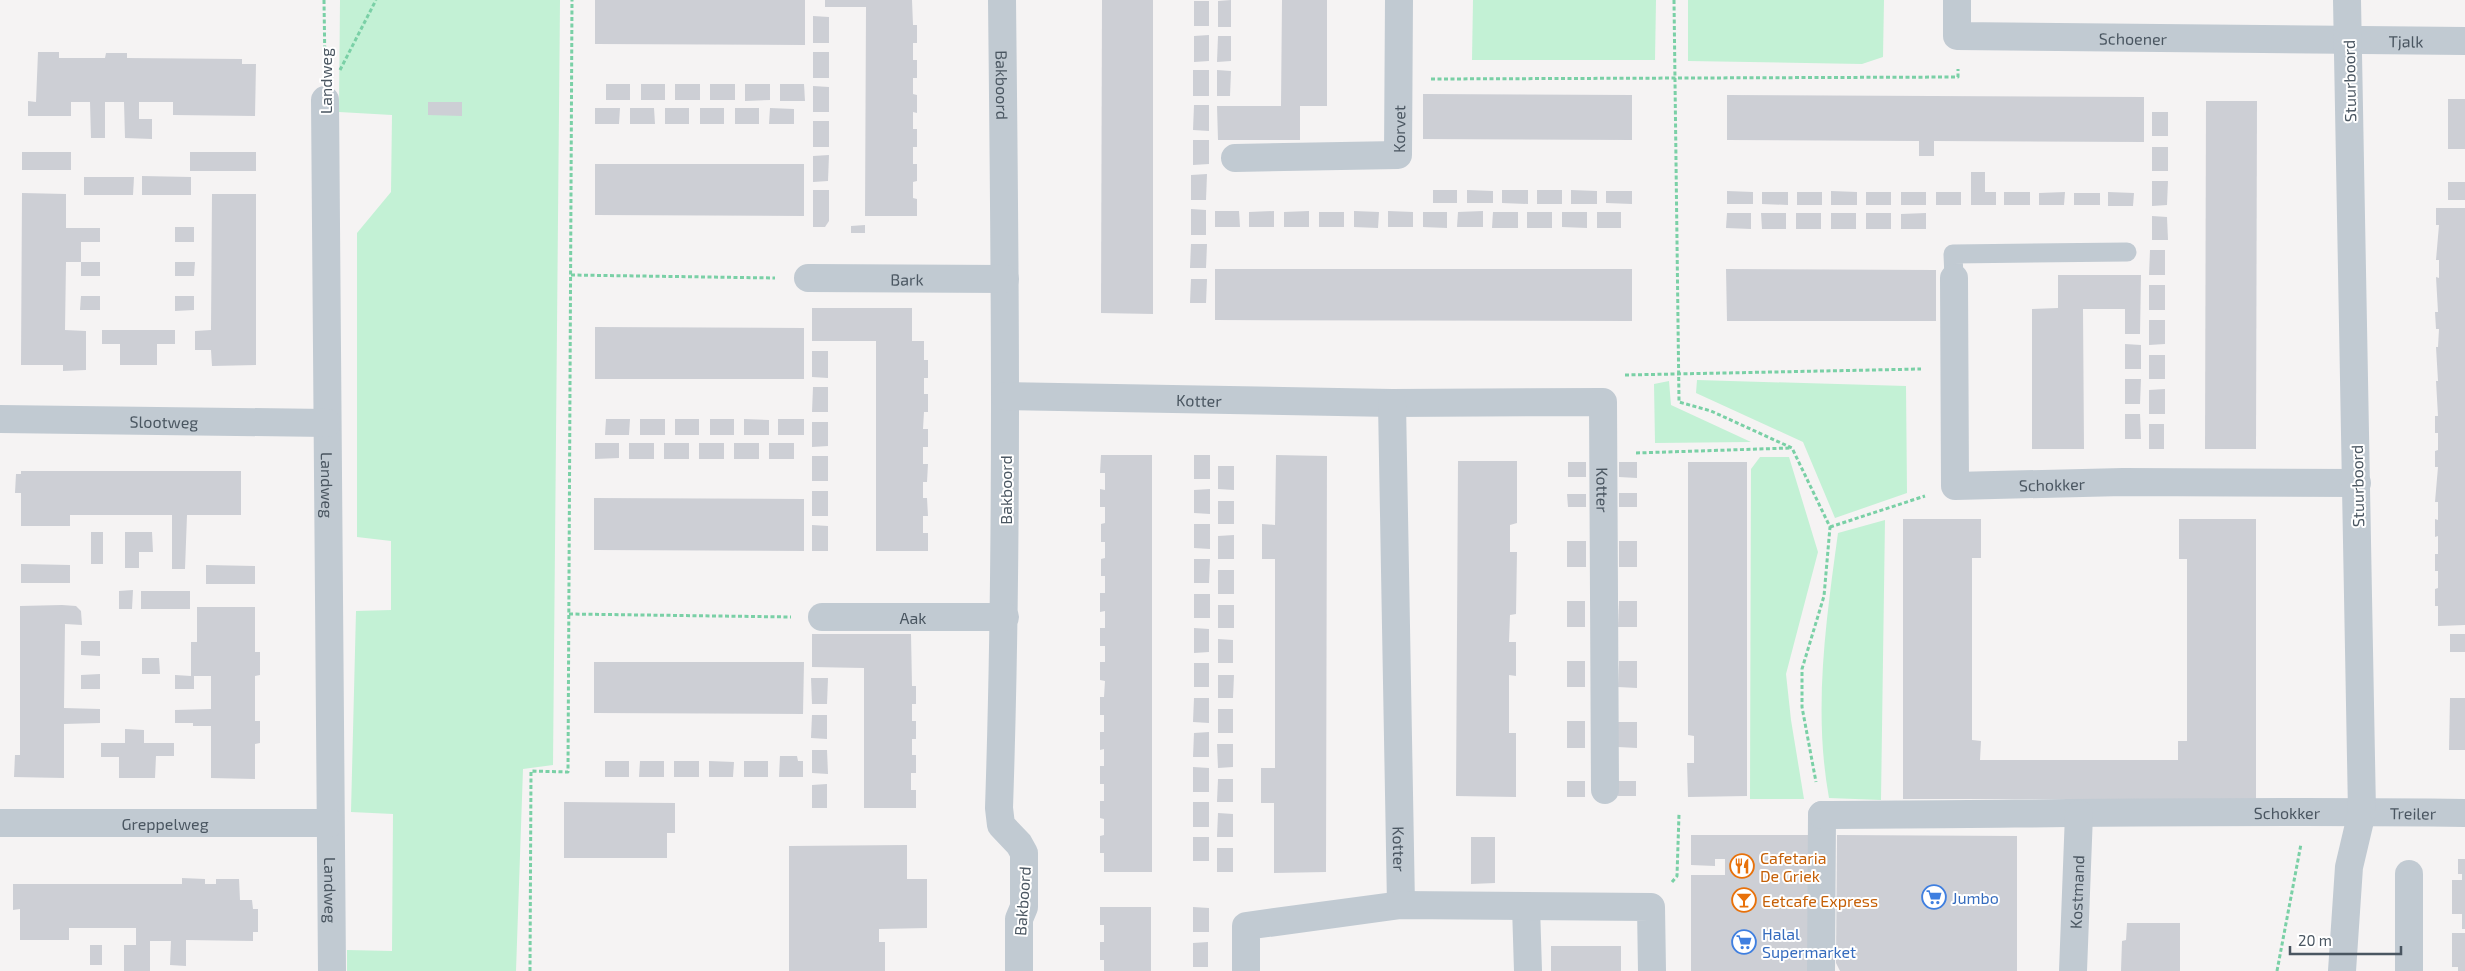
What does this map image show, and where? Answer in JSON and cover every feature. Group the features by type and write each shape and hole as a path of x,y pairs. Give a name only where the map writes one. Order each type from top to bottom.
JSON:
{"street":[{"name":"Bakboord","path":"1002,0 1005,279 1005,617 1000,815 1002,825 1019,844 1024,853 1024,907 1019,918 1019,971"},
{"name":"Korvet","path":"1234,158 1398,155 1399,0"},
{"path":"1957,0 1957,36"},
{"name":"Stuurboord","path":"2342,971 2349,867 2362,812 2347,0"},
{"name":"Schoener","path":"1957,36 2348,41"},
{"name":"Tjalk","path":"2348,41 2465,41"},
{"name":"Landweg","path":"325,100 332,971"},
{"name":"Bark","path":"808,278 1005,279"},
{"path":"1954,278 1955,486"},
{"name":"Kotter","path":"1005,396 1392,403 1603,402 1605,790"},
{"name":"Kotter","path":"1392,403 1401,905"},
{"name":"Slootweg","path":"0,419 327,423"},
{"name":"Schokker","path":"1955,486 2123,482 2357,483"},
{"name":"Aak","path":"822,617 1005,617"},
{"name":"Schokker","path":"1822,815 2079,814 2307,810 2362,812"},
{"name":"Treiler","path":"2362,812 2465,813"},
{"name":"Kostmand","path":"2074,971 2079,814"},
{"path":"1821,971 1822,815"},
{"name":"Greppelweg","path":"0,823 330,823"},
{"path":"2409,874 2409,971"},
{"path":"1246,971 1246,926 1401,905 1650,907 1652,971"},
{"path":"1526,906 1528,971"}],"lane":[{"path":"1954,278 1953,254 2127,252"}],"path":[{"name":"Landweg","path":"324,0 325,100"},
{"path":"325,100 376,0"},
{"path":"530,971 531,771 568,772 572,0"},
{"path":"1674,0 1679,402 1711,411 1792,448 1830,528 1824,596 1802,669 1802,707 1822,815"},
{"path":"1398,79 1958,77 1957,36"},
{"path":"571,275 808,278"},
{"path":"1603,402 1624,376 1679,373 1954,369"},
{"path":"1603,454 1792,448"},
{"path":"1830,528 1955,486"},
{"path":"569,614 822,617"},
{"path":"2277,971 2307,810"},
{"path":"1650,907 1677,876 1679,814"}],"green space":[{"path":"340,0 560,0 553,765 523,769 516,971 347,971 347,950 392,951 393,814 351,812 356,611 391,610 391,541 357,537 357,233 391,192 392,115 339,112"},
{"path":"1473,0 1656,0 1655,60 1472,60"},
{"path":"1688,0 1884,0 1883,57 1862,64 1688,61"},
{"path":"1697,380 1906,386 1907,493 1835,518 1803,442 1696,393"},
{"path":"1669,381 1671,405 1751,442 1655,443 1654,384"},
{"path":"1760,457 1789,457 1818,552 1786,674 1791,720 1804,799 1750,799 1751,469"},
{"path":"1885,520 1881,800 1829,798 1822,732 1823,666 1829,599 1838,533"}],"building":[{"path":"595,0 805,0 805,45 595,44"},
{"path":"825,0 912,0 913,25 917,25 917,43 913,43 913,60 917,60 917,78 913,78 913,94 917,95 917,113 913,112 913,129 917,129 917,147 913,147 913,164 917,164 917,181 913,182 913,198 917,199 917,216 865,216 866,7 825,7"},
{"path":"1102,0 1153,0 1153,314 1101,313"},
{"path":"1231,0 1231,27 1218,27 1218,1"},
{"path":"1282,0 1327,0 1327,106 1300,106 1300,140 1218,140 1217,106 1281,106"},
{"path":"1194,1 1209,1 1209,26 1194,26"},
{"path":"813,16 829,17 829,43 813,43"},
{"path":"1209,35 1209,61 1194,62 1194,36"},
{"path":"1218,36 1231,36 1231,61 1217,62"},
{"path":"38,52 59,52 59,58 105,58 106,53 127,53 127,58 242,59 242,64 256,64 255,116 173,115 173,102 139,102 139,119 152,119 152,139 125,138 124,102 105,102 105,138 91,138 90,102 71,102 71,116 28,116 28,101 36,102"},
{"path":"813,52 829,52 829,78 813,78"},
{"path":"1193,70 1209,70 1209,96 1193,96"},
{"path":"1217,70 1231,71 1230,96 1217,96"},
{"path":"606,84 630,84 630,100 606,100"},
{"path":"641,84 665,84 665,100 641,100"},
{"path":"675,84 700,84 700,100 675,100"},
{"path":"710,84 735,84 735,100 710,100"},
{"path":"745,84 770,84 770,100 745,101"},
{"path":"780,84 804,84 805,101 780,101"},
{"path":"813,86 829,87 829,112 813,112"},
{"path":"1423,94 1632,95 1632,140 1423,139"},
{"path":"1727,95 2144,97 2144,142 1934,141 1934,156 1919,156 1919,141 1727,140"},
{"path":"2448,99 2465,99 2465,149 2448,149"},
{"path":"2206,101 2257,101 2256,449 2205,449"},
{"path":"428,102 462,102 462,116 428,115"},
{"path":"1194,105 1209,105 1209,131 1193,130"},
{"path":"595,108 620,108 619,124 595,124"},
{"path":"630,108 654,108 655,124 630,124"},
{"path":"665,108 689,108 689,124 665,124"},
{"path":"700,108 724,108 724,124 700,124"},
{"path":"735,108 759,108 759,124 735,124"},
{"path":"770,108 794,109 794,124 769,124"},
{"path":"2152,112 2168,112 2168,136 2152,136"},
{"path":"813,121 829,121 829,147 813,147"},
{"path":"1193,140 1209,140 1209,164 1193,165"},
{"path":"2152,147 2168,147 2168,171 2152,171"},
{"path":"22,152 71,152 71,170 22,170"},
{"path":"190,152 256,152 256,171 190,171"},
{"path":"829,155 828,181 813,182 813,156"},
{"path":"595,164 804,164 804,216 595,215"},
{"path":"1971,172 1985,172 1985,192 1996,192 1996,205 1971,205"},
{"path":"1207,174 1206,200 1191,200 1191,175"},
{"path":"142,176 191,177 191,195 142,195"},
{"path":"84,177 134,177 133,195 84,195"},
{"path":"2152,181 2168,181 2167,205 2152,206"},
{"path":"2448,182 2465,182 2465,200 2448,200"},
{"path":"813,190 829,190 829,221 825,227 813,227"},
{"path":"1433,190 1457,190 1457,203 1433,203"},
{"path":"1467,190 1493,191 1493,203 1467,203"},
{"path":"1502,190 1528,190 1528,204 1502,203"},
{"path":"1537,190 1562,190 1562,204 1537,204"},
{"path":"1571,190 1597,191 1597,204 1571,204"},
{"path":"1606,191 1632,191 1632,204 1606,203"},
{"path":"1727,191 1753,192 1753,204 1727,204"},
{"path":"1831,191 1857,192 1857,205 1831,205"},
{"path":"1762,192 1788,192 1788,205 1762,204"},
{"path":"1797,192 1822,192 1822,205 1797,205"},
{"path":"1866,192 1891,192 1891,205 1866,205"},
{"path":"1901,192 1926,192 1926,205 1901,205"},
{"path":"1936,192 1961,192 1961,205 1936,205"},
{"path":"2004,192 2030,192 2030,205 2004,205"},
{"path":"2065,192 2064,205 2039,205 2039,193"},
{"path":"2108,192 2134,193 2133,206 2108,206"},
{"path":"22,193 66,194 66,228 100,228 100,242 81,242 81,262 66,262 65,330 86,331 86,370 63,371 63,365 21,365"},
{"path":"2074,193 2100,193 2100,205 2074,205"},
{"path":"212,194 256,194 256,365 212,366 211,350 195,350 195,331 211,330"},
{"path":"2436,208 2465,208 2465,625 2438,626 2438,606 2435,606 2435,589 2438,588 2435,554 2438,554 2438,536 2435,537 2435,519 2438,520 2438,502 2435,502 2438,467 2435,467 2435,451 2438,450 2438,433 2435,433 2435,416 2438,416 2436,347 2438,347 2439,329 2436,329 2435,312 2438,312 2436,277 2439,278 2439,260 2436,260 2439,225 2436,225"},
{"path":"1191,209 1206,210 1206,235 1191,235"},
{"path":"1215,211 1239,211 1240,227 1215,227"},
{"path":"1274,211 1274,227 1249,227 1249,212"},
{"path":"1309,211 1309,227 1284,227 1284,212"},
{"path":"1354,211 1379,212 1378,228 1354,227"},
{"path":"1388,211 1413,212 1413,227 1388,227"},
{"path":"1483,211 1483,227 1457,227 1458,212"},
{"path":"1319,212 1344,212 1344,227 1319,227"},
{"path":"1423,212 1447,212 1447,228 1423,227"},
{"path":"1493,212 1518,212 1518,228 1492,228"},
{"path":"1527,212 1552,212 1552,228 1527,228"},
{"path":"1562,212 1587,212 1587,228 1562,227"},
{"path":"1597,212 1621,212 1621,228 1597,228"},
{"path":"1727,213 1751,213 1751,229 1726,228"},
{"path":"1761,213 1786,213 1786,229 1762,229"},
{"path":"1796,213 1821,213 1821,229 1796,229"},
{"path":"1831,213 1856,213 1856,229 1831,229"},
{"path":"1866,213 1891,213 1891,229 1866,229"},
{"path":"1926,213 1926,229 1901,229 1901,214"},
{"path":"2152,216 2167,217 2168,240 2152,240"},
{"path":"865,225 865,233 851,233 851,226"},
{"path":"175,227 194,227 194,242 175,242"},
{"path":"1191,244 1207,244 1206,268 1190,268"},
{"path":"2150,250 2165,250 2165,275 2149,275"},
{"path":"81,262 100,262 100,276 81,276"},
{"path":"175,262 195,262 194,276 175,276"},
{"path":"1215,269 1632,269 1632,321 1215,320"},
{"path":"1726,269 1936,270 1936,321 1727,321"},
{"path":"2058,275 2141,275 2140,334 2125,334 2125,309 2083,309 2084,449 2032,449 2032,309 2058,308"},
{"path":"1191,279 1207,279 1206,303 1190,303"},
{"path":"2149,285 2165,285 2165,310 2149,310"},
{"path":"81,296 100,296 100,310 80,310"},
{"path":"175,296 194,296 194,310 175,311"},
{"path":"812,308 912,308 912,341 924,341 924,360 928,360 928,378 924,378 924,394 928,394 928,412 924,412 923,429 928,429 928,447 923,447 923,464 928,464 927,482 923,482 923,498 927,498 928,516 923,516 923,533 928,533 928,551 876,551 876,341 812,341"},
{"path":"2149,320 2165,320 2165,344 2149,345"},
{"path":"595,327 804,328 804,379 595,379"},
{"path":"102,330 175,330 175,344 157,344 157,365 120,365 120,344 102,344"},
{"path":"2125,344 2141,345 2141,369 2125,369"},
{"path":"812,351 828,351 828,378 812,377"},
{"path":"2149,355 2165,355 2165,379 2149,379"},
{"path":"2125,379 2141,379 2140,404 2125,404"},
{"path":"813,387 828,387 828,412 812,412"},
{"path":"2165,389 2165,414 2149,414 2149,390"},
{"path":"2125,414 2140,414 2141,439 2125,439"},
{"path":"606,419 630,419 629,435 605,435"},
{"path":"640,419 665,419 665,435 640,435"},
{"path":"675,419 699,419 699,435 675,435"},
{"path":"710,419 734,419 734,435 710,435"},
{"path":"744,419 769,420 769,435 744,435"},
{"path":"778,419 804,419 804,435 778,435"},
{"path":"812,422 828,422 828,446 812,447"},
{"path":"2149,424 2164,424 2164,449 2149,449"},
{"path":"595,443 619,443 619,458 595,459"},
{"path":"629,443 654,443 654,459 629,459"},
{"path":"664,443 689,443 689,459 664,459"},
{"path":"699,443 724,443 724,459 699,459"},
{"path":"734,443 759,443 759,459 734,459"},
{"path":"769,443 794,443 794,459 769,459"},
{"path":"1101,455 1152,455 1152,872 1104,872 1104,853 1100,853 1100,836 1104,835 1104,819 1100,818 1100,801 1104,801 1104,784 1100,784 1100,766 1104,766 1104,749 1100,750 1100,732 1104,732 1104,715 1100,715 1100,697 1104,697 1105,681 1100,680 1100,662 1105,662 1105,646 1100,646 1100,628 1105,628 1105,611 1100,612 1100,593 1105,593 1105,576 1101,576 1101,559 1105,558 1105,542 1101,542 1101,524 1105,523 1105,507 1100,507 1100,489 1105,490 1105,473 1100,473"},
{"path":"1194,455 1210,455 1210,479 1194,479"},
{"path":"1276,455 1327,456 1326,872 1274,873 1274,803 1261,803 1261,768 1275,768 1275,559 1262,559 1262,524 1275,525"},
{"path":"812,456 828,456 828,481 812,481"},
{"path":"1458,461 1517,461 1517,523 1510,525 1510,552 1517,552 1516,614 1510,615 1509,642 1516,642 1516,676 1509,675 1509,733 1516,733 1516,797 1456,796"},
{"path":"1568,462 1586,462 1586,477 1568,477"},
{"path":"1619,462 1637,462 1637,478 1619,477"},
{"path":"1688,462 1747,462 1747,796 1688,797 1687,763 1694,763 1694,736 1688,735"},
{"path":"1218,466 1234,466 1234,490 1218,489"},
{"path":"21,471 241,471 241,515 187,515 185,569 172,569 172,515 70,515 70,526 21,526 21,493 15,493 16,474 21,474"},
{"path":"1210,489 1210,514 1194,513 1194,490"},
{"path":"812,491 828,491 828,516 812,516"},
{"path":"1619,493 1637,493 1637,507 1619,507"},
{"path":"1567,494 1586,494 1586,507 1568,507"},
{"path":"594,498 804,499 804,551 594,550"},
{"path":"1218,501 1234,501 1234,524 1218,524"},
{"path":"1903,519 1981,519 1981,558 1972,558 1972,740 1981,741 1980,760 2178,760 2178,741 2187,741 2187,559 2179,559 2179,519 2256,519 2256,799 1903,799"},
{"path":"1194,524 1210,524 1210,549 1194,548"},
{"path":"812,525 828,526 828,551 812,551"},
{"path":"91,532 103,532 103,564 91,564"},
{"path":"125,532 152,532 153,552 139,552 139,568 125,568"},
{"path":"1234,535 1234,559 1218,559 1218,536"},
{"path":"1567,541 1586,541 1586,567 1567,567"},
{"path":"1619,541 1637,541 1637,567 1619,567"},
{"path":"1194,559 1210,559 1209,583 1194,583"},
{"path":"21,564 70,565 70,583 21,583"},
{"path":"206,565 255,566 255,584 206,584"},
{"path":"1218,570 1234,570 1234,594 1218,594"},
{"path":"133,590 132,609 119,609 119,591"},
{"path":"141,591 190,591 190,609 141,609"},
{"path":"1194,594 1210,594 1210,618 1194,618"},
{"path":"1567,601 1585,601 1585,627 1567,627"},
{"path":"1619,601 1637,601 1637,627 1618,627"},
{"path":"1218,605 1234,605 1234,628 1218,628"},
{"path":"20,606 76,606 81,611 82,625 65,624 64,708 100,709 100,723 64,724 64,778 14,777 15,755 20,755"},
{"path":"197,607 255,607 255,652 260,652 260,675 255,676 255,721 260,721 260,743 255,744 255,779 211,778 211,726 175,723 175,710 211,709 211,676 194,676 194,689 175,689 175,675 191,676 191,642 197,642"},
{"path":"1194,628 1209,629 1209,652 1194,653"},
{"path":"812,634 911,634 912,686 916,686 916,704 912,704 912,721 916,721 916,739 912,739 912,755 916,755 916,773 911,773 911,790 916,790 916,808 864,808 864,668 812,667"},
{"path":"2450,634 2465,634 2465,652 2450,652"},
{"path":"1218,639 1233,640 1233,663 1218,663"},
{"path":"81,641 100,641 100,656 81,655"},
{"path":"142,658 159,658 160,674 142,674"},
{"path":"1567,661 1585,661 1585,687 1567,687"},
{"path":"1619,661 1637,661 1637,688 1618,687"},
{"path":"594,662 804,662 803,714 594,713"},
{"path":"1194,663 1209,663 1209,687 1194,687"},
{"path":"100,674 100,689 81,689 81,675"},
{"path":"1218,675 1234,675 1233,698 1218,698"},
{"path":"811,678 828,678 827,704 812,704"},
{"path":"1194,698 1209,698 1209,723 1193,722"},
{"path":"2450,698 2465,698 2465,750 2449,750"},
{"path":"1218,709 1233,709 1233,733 1218,733"},
{"path":"812,715 827,715 827,739 811,738"},
{"path":"1567,721 1585,721 1585,748 1567,748"},
{"path":"1618,722 1637,722 1637,748 1618,747"},
{"path":"125,729 144,730 144,743 174,743 174,756 156,756 155,778 119,778 119,757 101,757 101,743 125,743"},
{"path":"1209,732 1209,757 1193,757 1194,733"},
{"path":"1217,744 1233,744 1233,767 1218,768"},
{"path":"812,750 827,750 828,774 812,773"},
{"path":"780,756 797,756 798,761 803,761 803,777 779,777"},
{"path":"605,761 629,761 629,777 605,777"},
{"path":"640,761 664,761 664,777 639,777"},
{"path":"674,761 699,761 699,777 674,777"},
{"path":"709,761 734,762 733,777 709,777"},
{"path":"744,761 768,761 768,777 744,777"},
{"path":"1193,767 1209,768 1209,792 1193,792"},
{"path":"1218,779 1233,779 1233,802 1217,802"},
{"path":"1567,781 1585,781 1585,797 1567,797"},
{"path":"1618,781 1636,781 1636,796 1618,796"},
{"path":"827,784 827,808 812,808 812,785"},
{"path":"564,802 675,803 675,833 667,833 667,858 564,858"},
{"path":"1193,802 1209,802 1209,827 1193,827"},
{"path":"1218,813 1233,814 1233,837 1217,837"},
{"path":"1691,835 1825,835 1828,971 1691,971 1691,875 1725,875 1725,859 1715,859 1715,866 1691,865"},
{"path":"1837,835 2017,836 2017,971 1840,971 1836,963"},
{"path":"1193,837 1209,837 1209,861 1193,861"},
{"path":"1471,837 1495,837 1495,883 1471,884"},
{"path":"907,845 907,879 927,879 927,928 879,929 879,942 885,942 885,971 789,971 789,846"},
{"path":"1217,848 1233,848 1233,872 1217,872"},
{"path":"2458,859 2465,859 2465,929 2462,929 2462,914 2452,914 2452,880 2462,880 2462,874 2458,874"},
{"path":"182,878 205,879 205,884 216,884 216,879 239,879 240,900 252,900 253,909 258,909 258,932 253,932 253,941 186,940 186,966 170,965 171,941 150,941 150,971 124,971 124,945 136,945 136,928 69,928 69,940 20,940 20,909 13,910 13,884 182,884"},
{"path":"1100,907 1151,907 1151,971 1104,971 1104,960 1100,960 1100,942 1104,942 1104,925 1100,925"},
{"path":"1193,907 1209,908 1209,932 1193,932"},
{"path":"2127,923 2180,923 2180,971 2121,971 2122,941 2126,940"},
{"path":"2452,933 2465,933 2465,971 2458,971 2458,967 2452,967"},
{"path":"1208,942 1208,967 1193,967 1193,943"},
{"path":"90,945 102,945 102,965 90,965"},
{"path":"1551,946 1621,946 1621,971 1551,971"}],"place":[{"name":"Cafetaria De Griek","path":"1742,866"},
{"name":"Jumbo","path":"1934,897"},
{"name":"Eetcafe Express","path":"1744,900"},
{"name":"Halal Supermarket","path":"1744,942"}]}
